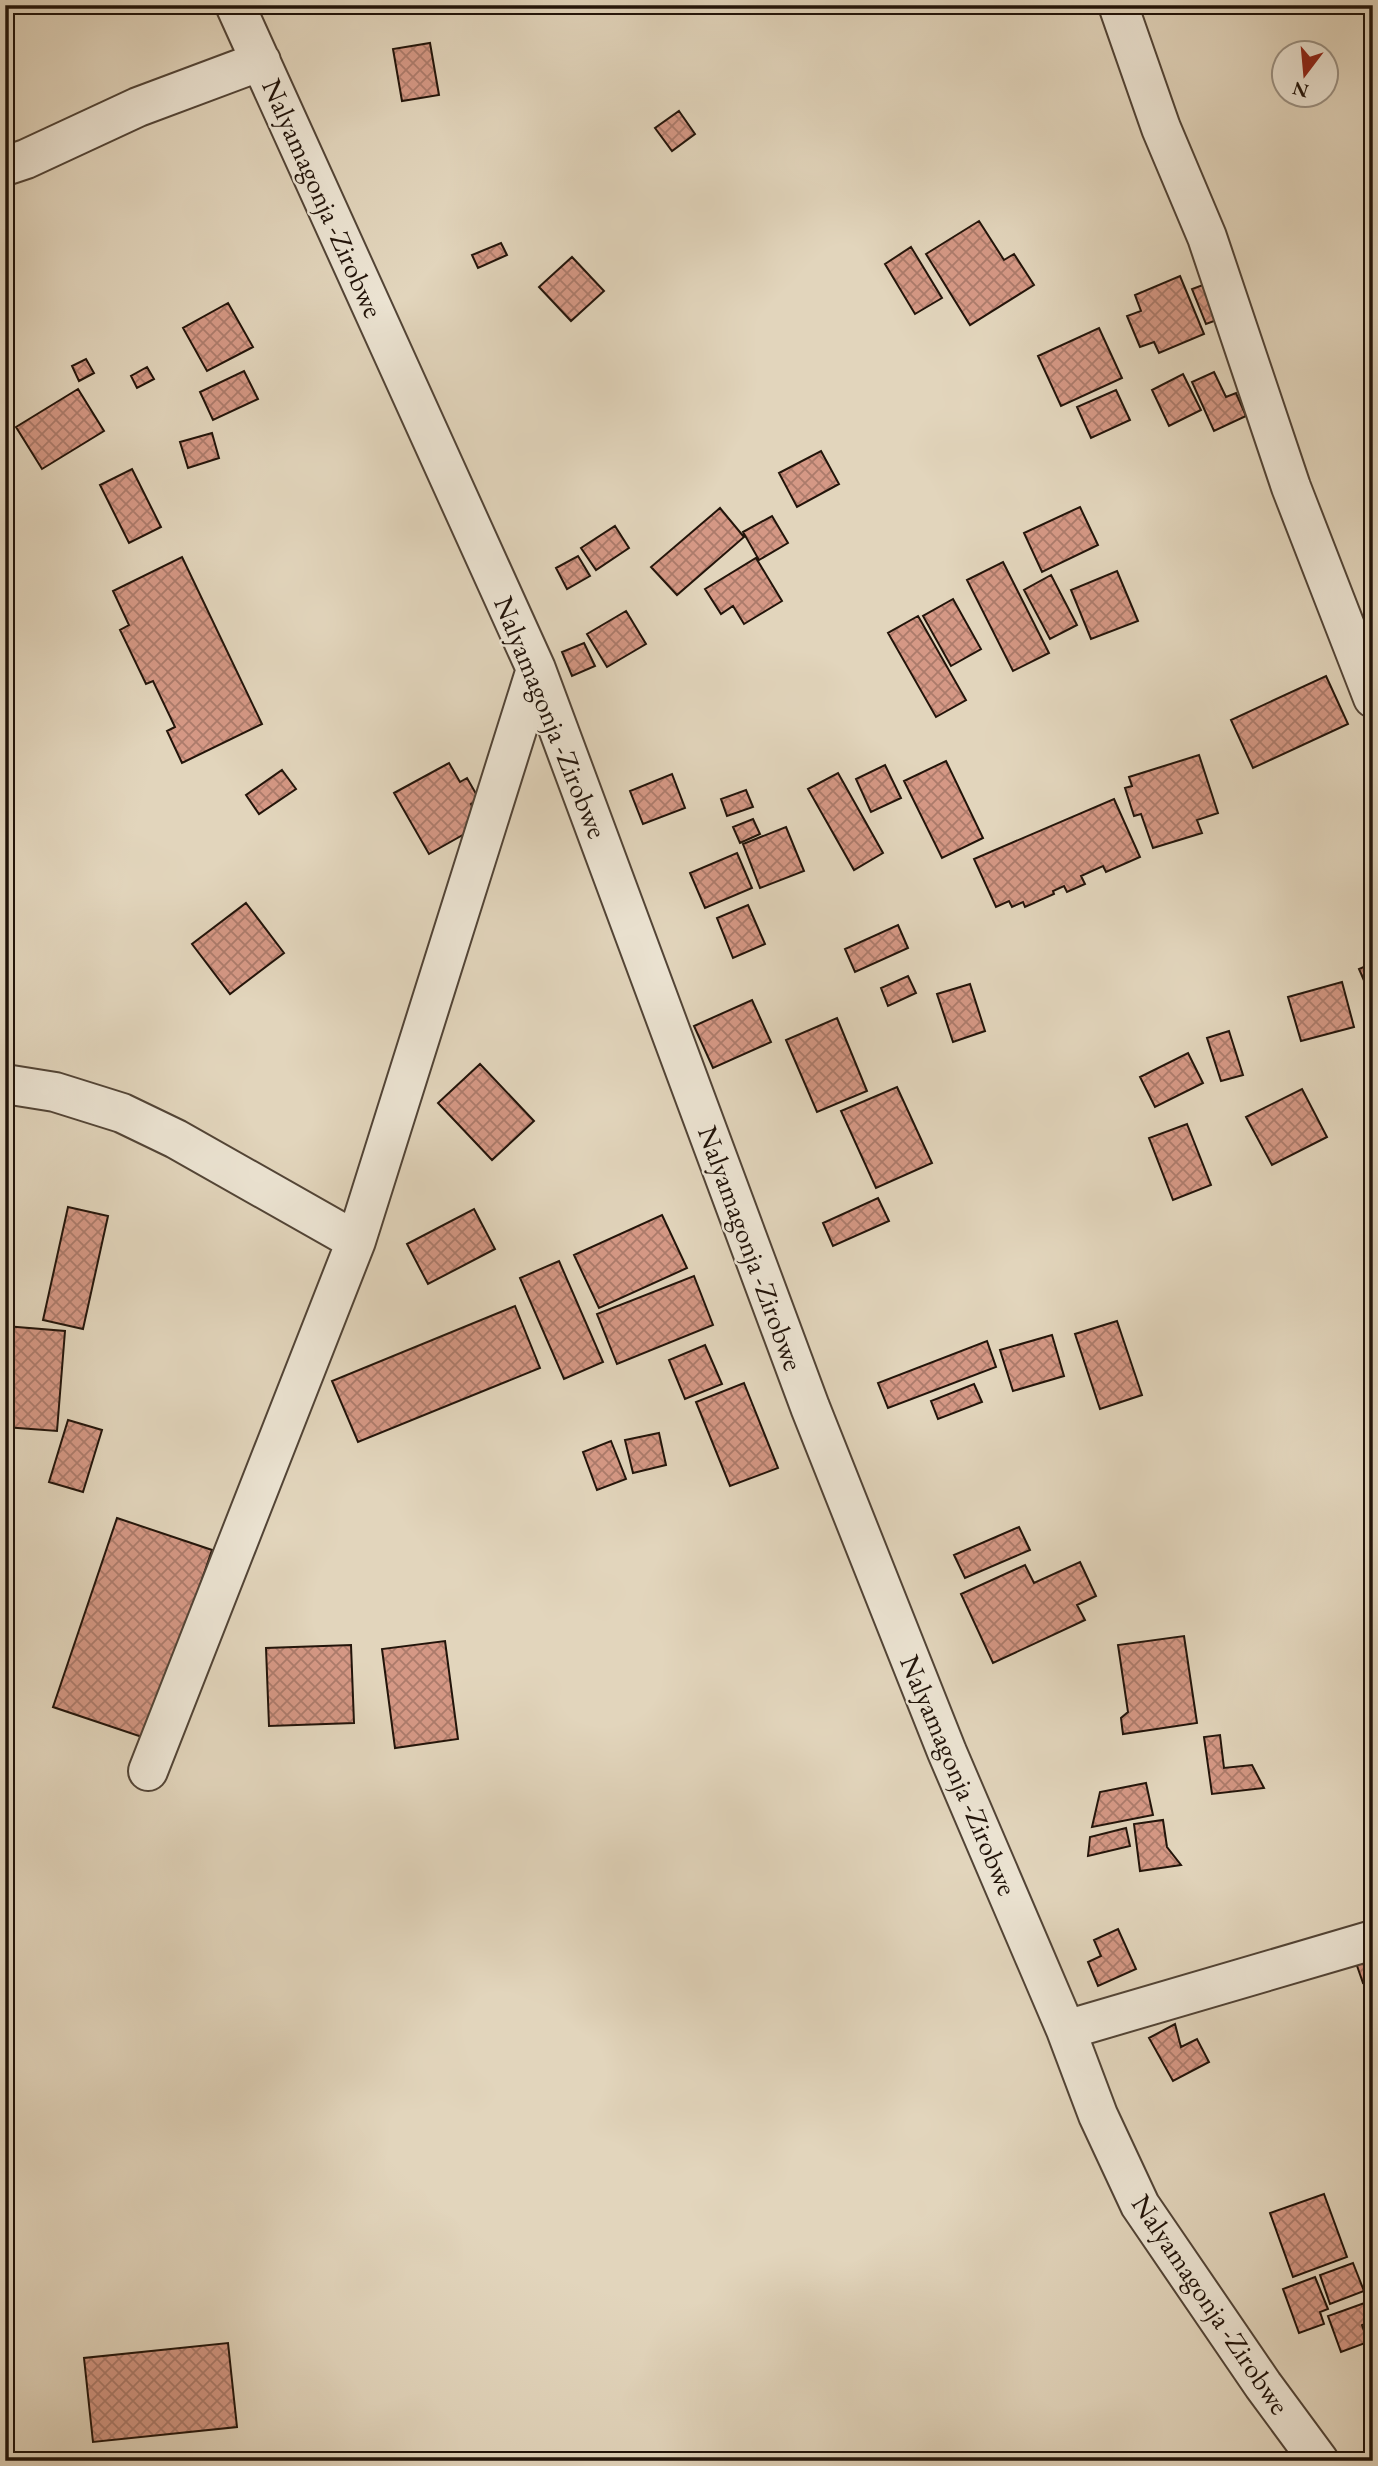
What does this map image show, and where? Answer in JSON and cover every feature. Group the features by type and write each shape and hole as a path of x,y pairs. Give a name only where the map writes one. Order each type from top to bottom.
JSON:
{"street":[{"name":"Nalyamagonja -Zirobwe","path":"236,5 536,669 810,1407 947,1752 1066,2030 1098,2115 1140,2205 1303,2454"},
{"path":"1118,5 1161,128 1207,237 1291,487 1373,698"},
{"path":"5,166 26,159 138,107 261,61"},
{"path":"148,1771 356,1241 536,669"},
{"path":"5,1084 55,1092 122,1113 176,1139 356,1241"},
{"path":"1066,2030 1373,1940"}],"building":[{"path":"5,16 13,43 5,45"},
{"path":"430,43 439,95 402,101 393,49"},
{"path":"679,111 695,134 672,151 655,128"},
{"path":"979,221 1004,260 1014,254 1034,285 970,325 926,254"},
{"path":"501,243 507,255 478,268 472,255"},
{"path":"911,247 942,298 915,314 885,264"},
{"path":"572,257 604,291 571,321 539,287"},
{"path":"1180,276 1204,334 1159,353 1154,342 1140,347 1127,316 1141,311 1135,295"},
{"path":"1211,282 1225,317 1206,324 1192,289"},
{"path":"228,303 253,347 207,371 183,328"},
{"path":"1099,328 1122,378 1061,406 1038,356"},
{"path":"86,359 94,373 79,381 72,366"},
{"path":"147,367 154,379 137,388 131,376"},
{"path":"244,371 258,399 213,420 200,392"},
{"path":"1214,372 1226,397 1236,393 1246,416 1214,431 1192,382"},
{"path":"1183,374 1201,410 1169,426 1152,390"},
{"path":"78,389 104,431 42,469 16,427"},
{"path":"1116,390 1130,420 1091,438 1077,407"},
{"path":"212,433 219,458 188,468 180,442"},
{"path":"821,451 839,484 797,507 779,473"},
{"path":"132,469 161,527 129,543 100,485"},
{"path":"1080,507 1098,545 1042,572 1024,533"},
{"path":"720,508 744,537 677,595 651,567"},
{"path":"772,516 788,543 759,560 743,532"},
{"path":"615,526 629,548 596,570 581,548"},
{"path":"578,556 590,576 567,589 556,568"},
{"path":"182,557 262,724 182,763 167,731 175,727 153,681 146,684 120,630 129,625 113,591"},
{"path":"756,558 782,601 744,624 733,606 721,614 705,589"},
{"path":"1003,562 1049,653 1013,671 967,580"},
{"path":"1117,571 1138,621 1091,639 1071,590"},
{"path":"1051,575 1077,625 1050,639 1024,590"},
{"path":"953,599 981,649 951,666 923,616"},
{"path":"626,611 646,644 607,667 587,634"},
{"path":"918,616 966,700 936,717 888,633"},
{"path":"584,643 595,666 572,676 562,652"},
{"path":"1326,676 1348,724 1253,768 1231,720"},
{"path":"1199,755 1218,813 1197,820 1202,833 1153,848 1141,814 1134,816 1125,788 1132,786 1129,777"},
{"path":"946,761 983,838 942,858 904,781"},
{"path":"449,763 460,782 467,778 479,799 471,804 482,824 429,854 394,793"},
{"path":"885,765 901,798 871,812 856,779"},
{"path":"282,770 296,789 259,814 246,795"},
{"path":"838,773 883,853 854,870 808,789"},
{"path":"672,774 685,808 643,824 630,791"},
{"path":"746,790 753,807 727,816 721,799"},
{"path":"1114,799 1140,857 1106,872 1103,866 1081,876 1085,884 1067,892 1064,886 1053,891 1054,894 1025,907 1023,902 1012,907 1009,901 996,907 974,859"},
{"path":"753,819 760,834 740,843 733,827"},
{"path":"786,827 804,871 760,888 743,844"},
{"path":"737,853 752,888 705,908 690,873"},
{"path":"246,903 284,953 230,994 192,944"},
{"path":"748,905 765,944 733,958 717,918"},
{"path":"898,925 908,948 855,972 845,949"},
{"path":"1373,963 1373,991 1369,992 1359,969"},
{"path":"908,976 916,993 888,1006 881,988"},
{"path":"1342,982 1354,1027 1301,1041 1288,997"},
{"path":"970,984 985,1031 953,1042 937,994"},
{"path":"752,1000 771,1042 713,1068 694,1026"},
{"path":"837,1018 867,1091 817,1112 786,1040"},
{"path":"1229,1031 1243,1075 1221,1081 1207,1038"},
{"path":"1188,1053 1203,1083 1155,1107 1140,1077"},
{"path":"480,1064 534,1121 492,1160 438,1103"},
{"path":"897,1087 932,1163 876,1188 841,1111"},
{"path":"1302,1089 1327,1137 1272,1165 1246,1117"},
{"path":"1187,1124 1211,1185 1173,1200 1149,1138"},
{"path":"878,1198 889,1221 833,1246 823,1223"},
{"path":"68,1207 108,1216 83,1329 43,1320"},
{"path":"474,1209 495,1249 428,1284 407,1244"},
{"path":"662,1215 687,1268 599,1308 574,1255"},
{"path":"559,1261 603,1362 564,1379 520,1278"},
{"path":"694,1276 713,1325 617,1364 597,1314"},
{"path":"515,1306 540,1368 358,1442 332,1381"},
{"path":"1117,1321 1142,1395 1100,1409 1075,1334"},
{"path":"5,1326 65,1331 57,1431 5,1427"},
{"path":"1052,1335 1064,1376 1013,1391 1000,1350"},
{"path":"987,1341 996,1367 888,1408 878,1383"},
{"path":"705,1345 722,1384 685,1399 669,1360"},
{"path":"744,1383 778,1468 730,1486 696,1402"},
{"path":"974,1384 982,1402 938,1419 931,1401"},
{"path":"68,1420 102,1430 83,1492 49,1482"},
{"path":"659,1433 666,1465 633,1473 625,1440"},
{"path":"611,1441 626,1479 597,1490 583,1452"},
{"path":"117,1518 212,1550 148,1739 53,1707"},
{"path":"1019,1527 1030,1550 965,1578 954,1555"},
{"path":"1080,1562 1096,1596 1077,1605 1085,1620 993,1663 961,1594 1025,1565 1034,1583"},
{"path":"1184,1636 1197,1723 1123,1734 1121,1718 1128,1712 1118,1645"},
{"path":"445,1641 458,1739 395,1748 382,1649"},
{"path":"351,1645 354,1723 269,1726 266,1648"},
{"path":"1220,1735 1224,1768 1252,1765 1264,1788 1212,1794 1204,1737"},
{"path":"1146,1783 1153,1815 1092,1827 1100,1792"},
{"path":"1163,1820 1167,1847 1181,1865 1140,1871 1134,1824"},
{"path":"1126,1828 1130,1846 1088,1856 1090,1837"},
{"path":"1118,1929 1136,1969 1098,1986 1088,1962 1101,1956 1094,1940"},
{"path":"1373,1954 1373,1980 1363,1983 1355,1960"},
{"path":"1175,2024 1181,2047 1197,2039 1209,2062 1173,2081 1149,2038"},
{"path":"1324,2194 1347,2257 1293,2277 1270,2213"},
{"path":"1353,2263 1364,2291 1330,2304 1320,2275"},
{"path":"1315,2277 1328,2309 1320,2312 1324,2324 1299,2333 1283,2289"},
{"path":"1373,2300 1373,2321 1362,2325 1368,2342 1341,2352 1328,2316"},
{"path":"228,2343 237,2427 93,2442 84,2358"}]}
